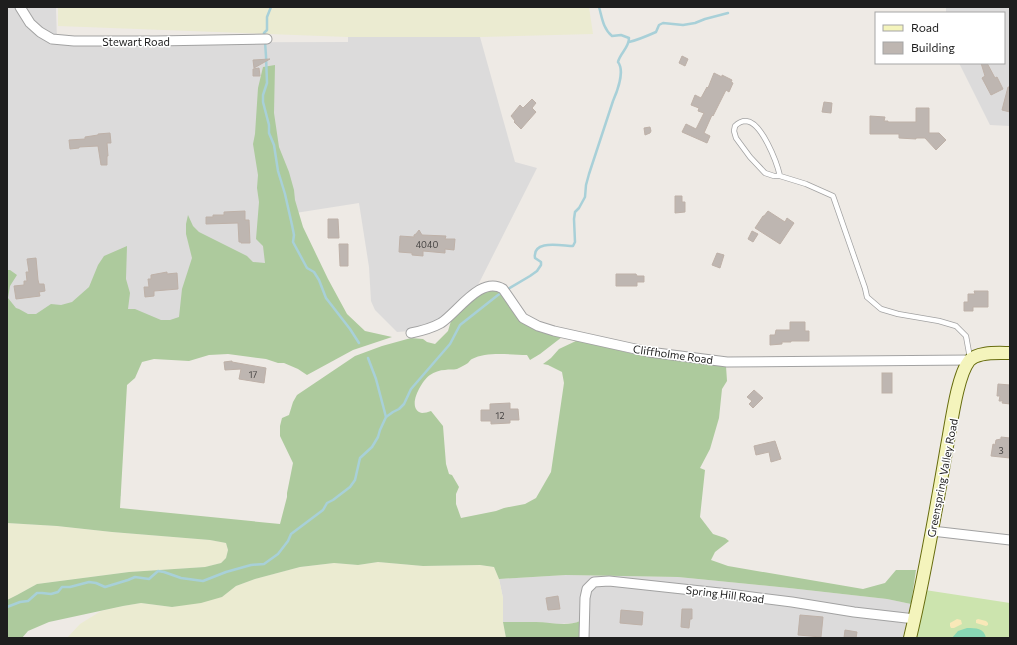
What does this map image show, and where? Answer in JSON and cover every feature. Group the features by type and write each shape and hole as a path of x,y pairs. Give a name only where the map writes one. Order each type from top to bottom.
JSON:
{"main road":[{"path":"970,360 982,354 1010,353"},
{"name":"Greenspring Valley Road","path":"910,638 932,531 956,399 962,374 970,360"}],"street":[{"name":"Stewart Road","path":"20,7 30,23 40,32 52,39 74,41 264,39"},
{"name":"Cliffholme Road","path":"411,333 441,323 479,290 494,286 501,287 506,292 523,318 538,326 561,333 649,352 727,362 970,360"},
{"path":"932,531 1010,540"},
{"name":"Spring Hill Road","path":"584,638 585,598 587,589 594,582 599,581 729,594 915,619"}],"lane":[{"path":"780,176 771,150 758,128 751,122 745,121 735,126 734,131 736,138 750,157 765,173 806,184 833,196 867,297 881,309 956,326 966,336 970,360"}],"shaded area":[{"path":"7,7 56,7 57,42 348,42 348,37 480,37 515,162 537,168 476,289 440,321 411,331 397,332 375,310 371,301 369,267 359,203 289,214 321,294 120,341 121,496 7,483"},
{"path":"946,7 1010,7 1010,126 990,125 960,64 1005,64 1005,12 946,12"},
{"path":"566,575 678,577 887,599 911,604 904,638 579,638 580,621 576,623 557,624 537,622 503,622 503,598 499,579"}],"green space":[{"path":"58,7 589,7 593,34 480,37 348,37 58,26"},
{"path":"275,65 274,113 279,147 289,172 303,227 347,314 365,331 392,337 353,350 307,375 284,363 228,354 209,355 189,361 154,359 142,362 135,378 127,385 120,508 280,524 287,497 293,463 280,436 280,426 282,418 289,415 297,395 355,356 382,346 411,338 423,339 427,342 435,344 448,331 451,321 476,295 487,290 497,291 505,297 533,327 562,337 530,360 527,355 485,355 472,359 457,369 441,370 433,373 419,388 415,401 417,410 422,413 431,411 443,426 446,464 449,474 452,475 459,487 456,494 456,504 461,518 525,504 536,498 551,472 564,383 562,372 543,364 559,349 578,340 638,355 726,366 727,381 722,389 719,418 710,449 700,468 705,470 700,517 713,534 729,541 715,552 711,560 728,566 863,589 885,583 896,570 916,570 911,604 887,599 678,577 566,575 499,579 494,567 480,565 423,566 378,562 358,565 334,563 300,567 255,579 236,586 222,597 201,603 172,607 141,603 123,606 49,622 28,631 22,638 7,638 7,600 37,584 129,572 205,567 221,563 226,558 228,550 226,543 210,540 7,523 7,270 10,270 17,275 10,286 8,298 16,308 28,314 36,314 51,304 61,305 72,302 89,287 98,265 104,256 127,246 126,279 130,293 128,309 135,309 161,320 170,320 179,317 182,289 192,258 186,234 188,215 193,226 199,232 247,256 253,262 265,263 263,246 256,239 259,202 257,188 258,175 253,144 258,88 263,67"},
{"path":"7,523 210,540 226,543 228,550 226,558 221,563 205,567 129,572 37,584 7,600"},
{"path":"378,562 423,566 480,565 494,567 499,579 503,598 503,622 506,638 67,638 80,624 101,611 141,603 172,607 222,597 236,586 255,579 300,567 334,563 358,565"},
{"path":"925,590 1010,603 1010,638 914,638"},
{"path":"580,621 579,638 506,638 503,622 570,624"},
{"path":"967,628 981,630 986,638 952,638 958,631"}],"sand":[{"path":"957,619 961,620 962,624 951,628 950,623"},
{"path":"976,620 986,621 988,625 986,626 976,623"}],"building":[{"path":"682,56 688,59 685,66 679,63"},
{"path":"270,59 254,68 253,60"},
{"path":"981,64 988,64 995,78 997,77 1003,89 991,95 982,78 985,76"},
{"path":"259,68 260,76 253,76 253,69"},
{"path":"714,73 732,80 731,82 733,83 729,92 726,90 704,133 710,136 707,143 682,132 686,124 696,129 704,113 698,111 699,108 691,105 695,95 701,98 707,87 708,88"},
{"path":"1008,87 1010,87 1010,112 1002,110"},
{"path":"532,99 536,103 532,108 536,112 521,129 514,122 515,121 511,116 520,105 523,108"},
{"path":"824,102 832,103 831,113 822,112"},
{"path":"916,108 929,108 929,133 939,133 946,140 936,150 925,138 899,138 899,134 870,134 870,116 885,117 884,121 888,122 916,122"},
{"path":"650,127 650,133 645,135 644,128"},
{"path":"110,133 111,143 107,143 107,165 101,165 98,146 70,149 69,140 85,139 85,137"},
{"path":"675,196 682,196 682,202 685,202 685,212 675,213"},
{"path":"245,211 245,220 249,220 250,243 239,242 238,223 206,224 206,217 213,217 213,215 224,215 224,212"},
{"path":"768,211 785,222 787,218 794,223 780,244 755,228"},
{"path":"328,219 338,219 339,238 328,238"},
{"path":"419,230 422,235 446,236 445,239 455,239 454,250 445,249 445,253 423,251 423,256 399,252 400,236 414,237"},
{"path":"752,231 758,234 753,242 748,239"},
{"path":"339,244 348,244 348,266 340,266"},
{"path":"717,253 724,255 720,268 712,265"},
{"path":"36,258 39,284 44,284 45,291 39,292 40,296 16,299 14,286 24,285 24,281 27,281 26,272 29,272 27,259"},
{"path":"167,272 167,274 177,273 178,289 154,291 154,296 145,297 144,287 149,287 148,279 151,279 151,275"},
{"path":"616,274 636,274 637,276 644,276 644,282 637,282 637,286 616,286"},
{"path":"974,291 988,291 988,307 973,307 973,311 964,311 964,302 968,302 968,294 975,294"},
{"path":"790,322 805,322 805,331 809,331 809,341 791,341 782,342 782,344 770,345 770,335 775,335 776,330 790,330"},
{"path":"232,361 266,368 264,383 239,379 241,369 225,370 224,362"},
{"path":"882,373 892,373 892,393 882,393"},
{"path":"998,384 1010,385 1010,404 999,401 1000,396 997,396"},
{"path":"754,390 763,398 753,408 749,404 752,401 747,397"},
{"path":"510,403 510,409 518,409 519,420 510,420 510,423 491,424 491,421 481,421 481,410 490,410 490,404"},
{"path":"1001,437 1010,438 1010,458 991,456 993,444 995,445 996,440 1001,439"},
{"path":"775,441 781,459 771,462 769,452 756,455 754,446"},
{"path":"558,596 560,609 548,610 546,598"},
{"path":"682,609 692,609 692,619 690,619 689,628 681,627"},
{"path":"621,610 643,612 642,625 620,623"},
{"path":"800,615 823,617 821,637 798,635"},
{"path":"845,630 857,632 856,638 844,638"}],"waterway":[{"path":"264,37 264,33 267,30 267,17 271,7"},
{"path":"7,607 20,602 28,601 37,593 51,594 58,592 62,587 70,587 89,582 105,587 135,577 149,579 158,571 181,578 203,581 226,572 251,565 264,564 278,554 288,541 291,534 323,510 327,503 350,487 355,480 360,458 372,447 378,437 386,417 404,404 411,389 450,344 460,325 498,295 537,271 541,265 541,262 535,258 535,252 538,248 549,245 573,246 575,242 575,212 585,197 589,174 620,82 621,71 618,62 629,42 629,38 621,35 612,36 609,33 603,23 599,7"},
{"path":"629,42 656,32 659,25 663,23 683,25 728,13"},
{"path":"265,42 267,83 263,95 263,102 269,125 269,133 274,145 278,171 292,225 294,235 293,242 307,268 314,272 319,280 326,298 359,343"},
{"path":"368,358 376,379 386,417"}]}
